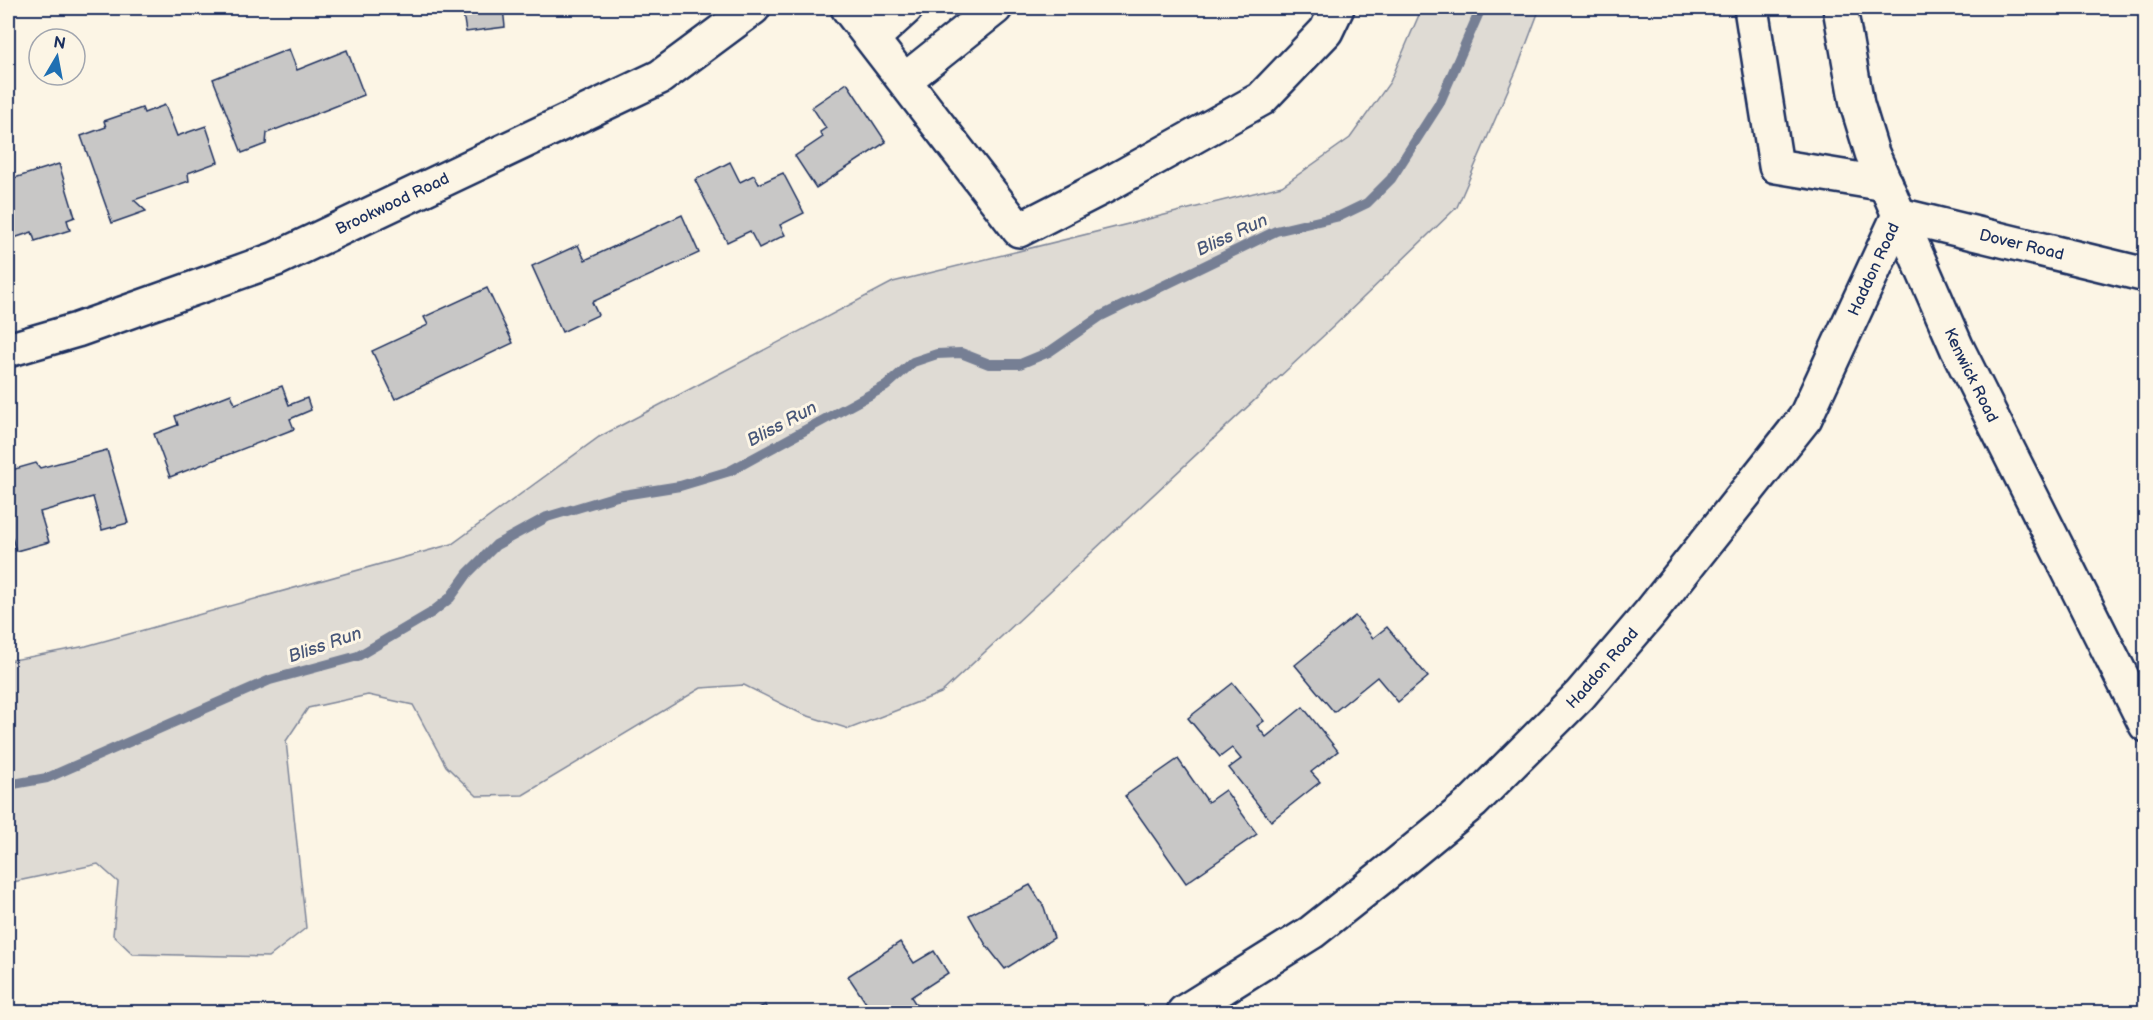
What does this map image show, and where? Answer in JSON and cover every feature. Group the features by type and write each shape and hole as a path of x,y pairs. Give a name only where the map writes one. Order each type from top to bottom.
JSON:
{"street":[{"name":"Brookwood Road","path":"8,350 77,330 276,259 660,77 753,8"},
{"path":"848,8 1019,230 1105,186 1261,99 1326,31 1337,8"},
{"path":"873,38 906,8"},
{"path":"905,80 995,8"},
{"path":"1751,8 1776,166 1886,184"},
{"name":"Kenwick Road","path":"1840,8 1857,104 1872,153 1957,348 2145,726"},
{"name":"Dover Road","path":"1899,216 2145,274"},
{"name":"Haddon Road","path":"1184,1012 1312,932 1395,867 1473,802 1580,695 1658,603 1805,418 1899,216"}],"shaded area":[{"path":"1422,8 1540,8 1517,69 1457,207 1334,326 941,693 849,729 802,714 744,685 701,688 523,795 477,796 446,766 413,705 368,695 308,708 286,741 306,928 269,957 133,954 113,935 118,882 98,864 8,883 8,661 86,646 452,544 599,437 893,282 1282,186 1350,138 1390,82"}],"building":[{"path":"446,8 503,8 505,27 466,32 463,13 447,15"},
{"path":"289,49 297,70 347,50 364,95 267,133 266,144 242,153 213,79"},
{"path":"847,83 886,142 816,188 795,156 823,137 820,132 826,128 812,107"},
{"path":"165,105 177,136 206,126 218,162 188,173 189,181 134,200 146,211 112,223 81,136 106,127 104,121 142,108 144,113"},
{"path":"730,162 740,182 754,175 759,184 783,173 804,213 780,225 785,235 759,248 750,231 727,242 695,180"},
{"path":"59,164 75,217 67,220 70,230 35,241 32,232 8,240 8,180"},
{"path":"682,215 699,253 592,302 598,315 562,332 532,266 578,245 585,260"},
{"path":"487,288 513,343 395,399 372,351 428,325 424,317"},
{"path":"282,386 289,405 307,398 311,410 290,419 294,429 170,477 154,434 178,425 175,416 231,394 235,404"},
{"path":"107,450 128,523 102,530 93,497 40,512 49,542 16,551 8,529 8,471 36,463 40,468"},
{"path":"1355,616 1373,638 1387,627 1428,677 1398,702 1377,677 1334,712 1295,665"},
{"path":"1233,683 1264,721 1257,726 1266,737 1303,707 1338,751 1311,772 1320,782 1271,821 1229,768 1241,759 1232,748 1220,757 1188,718"},
{"path":"1178,759 1208,802 1225,790 1257,834 1186,883 1125,796"},
{"path":"1030,885 1044,907 1054,938 1005,969 986,945 969,915"},
{"path":"900,942 914,963 934,951 948,973 911,997 921,1012 872,1012 848,976"},
{"path":"765,1005 769,1012 751,1012"}],"waterway":[{"name":"Bliss Run","path":"8,785 47,778 270,680 358,656 431,613 450,598 468,573 496,545 547,517 617,496 680,486 730,471 886,386 913,362 937,354 961,353 989,364 1020,364 1049,352 1101,316 1276,231 1340,216 1367,203 1391,179 1439,104 1481,8"}]}
